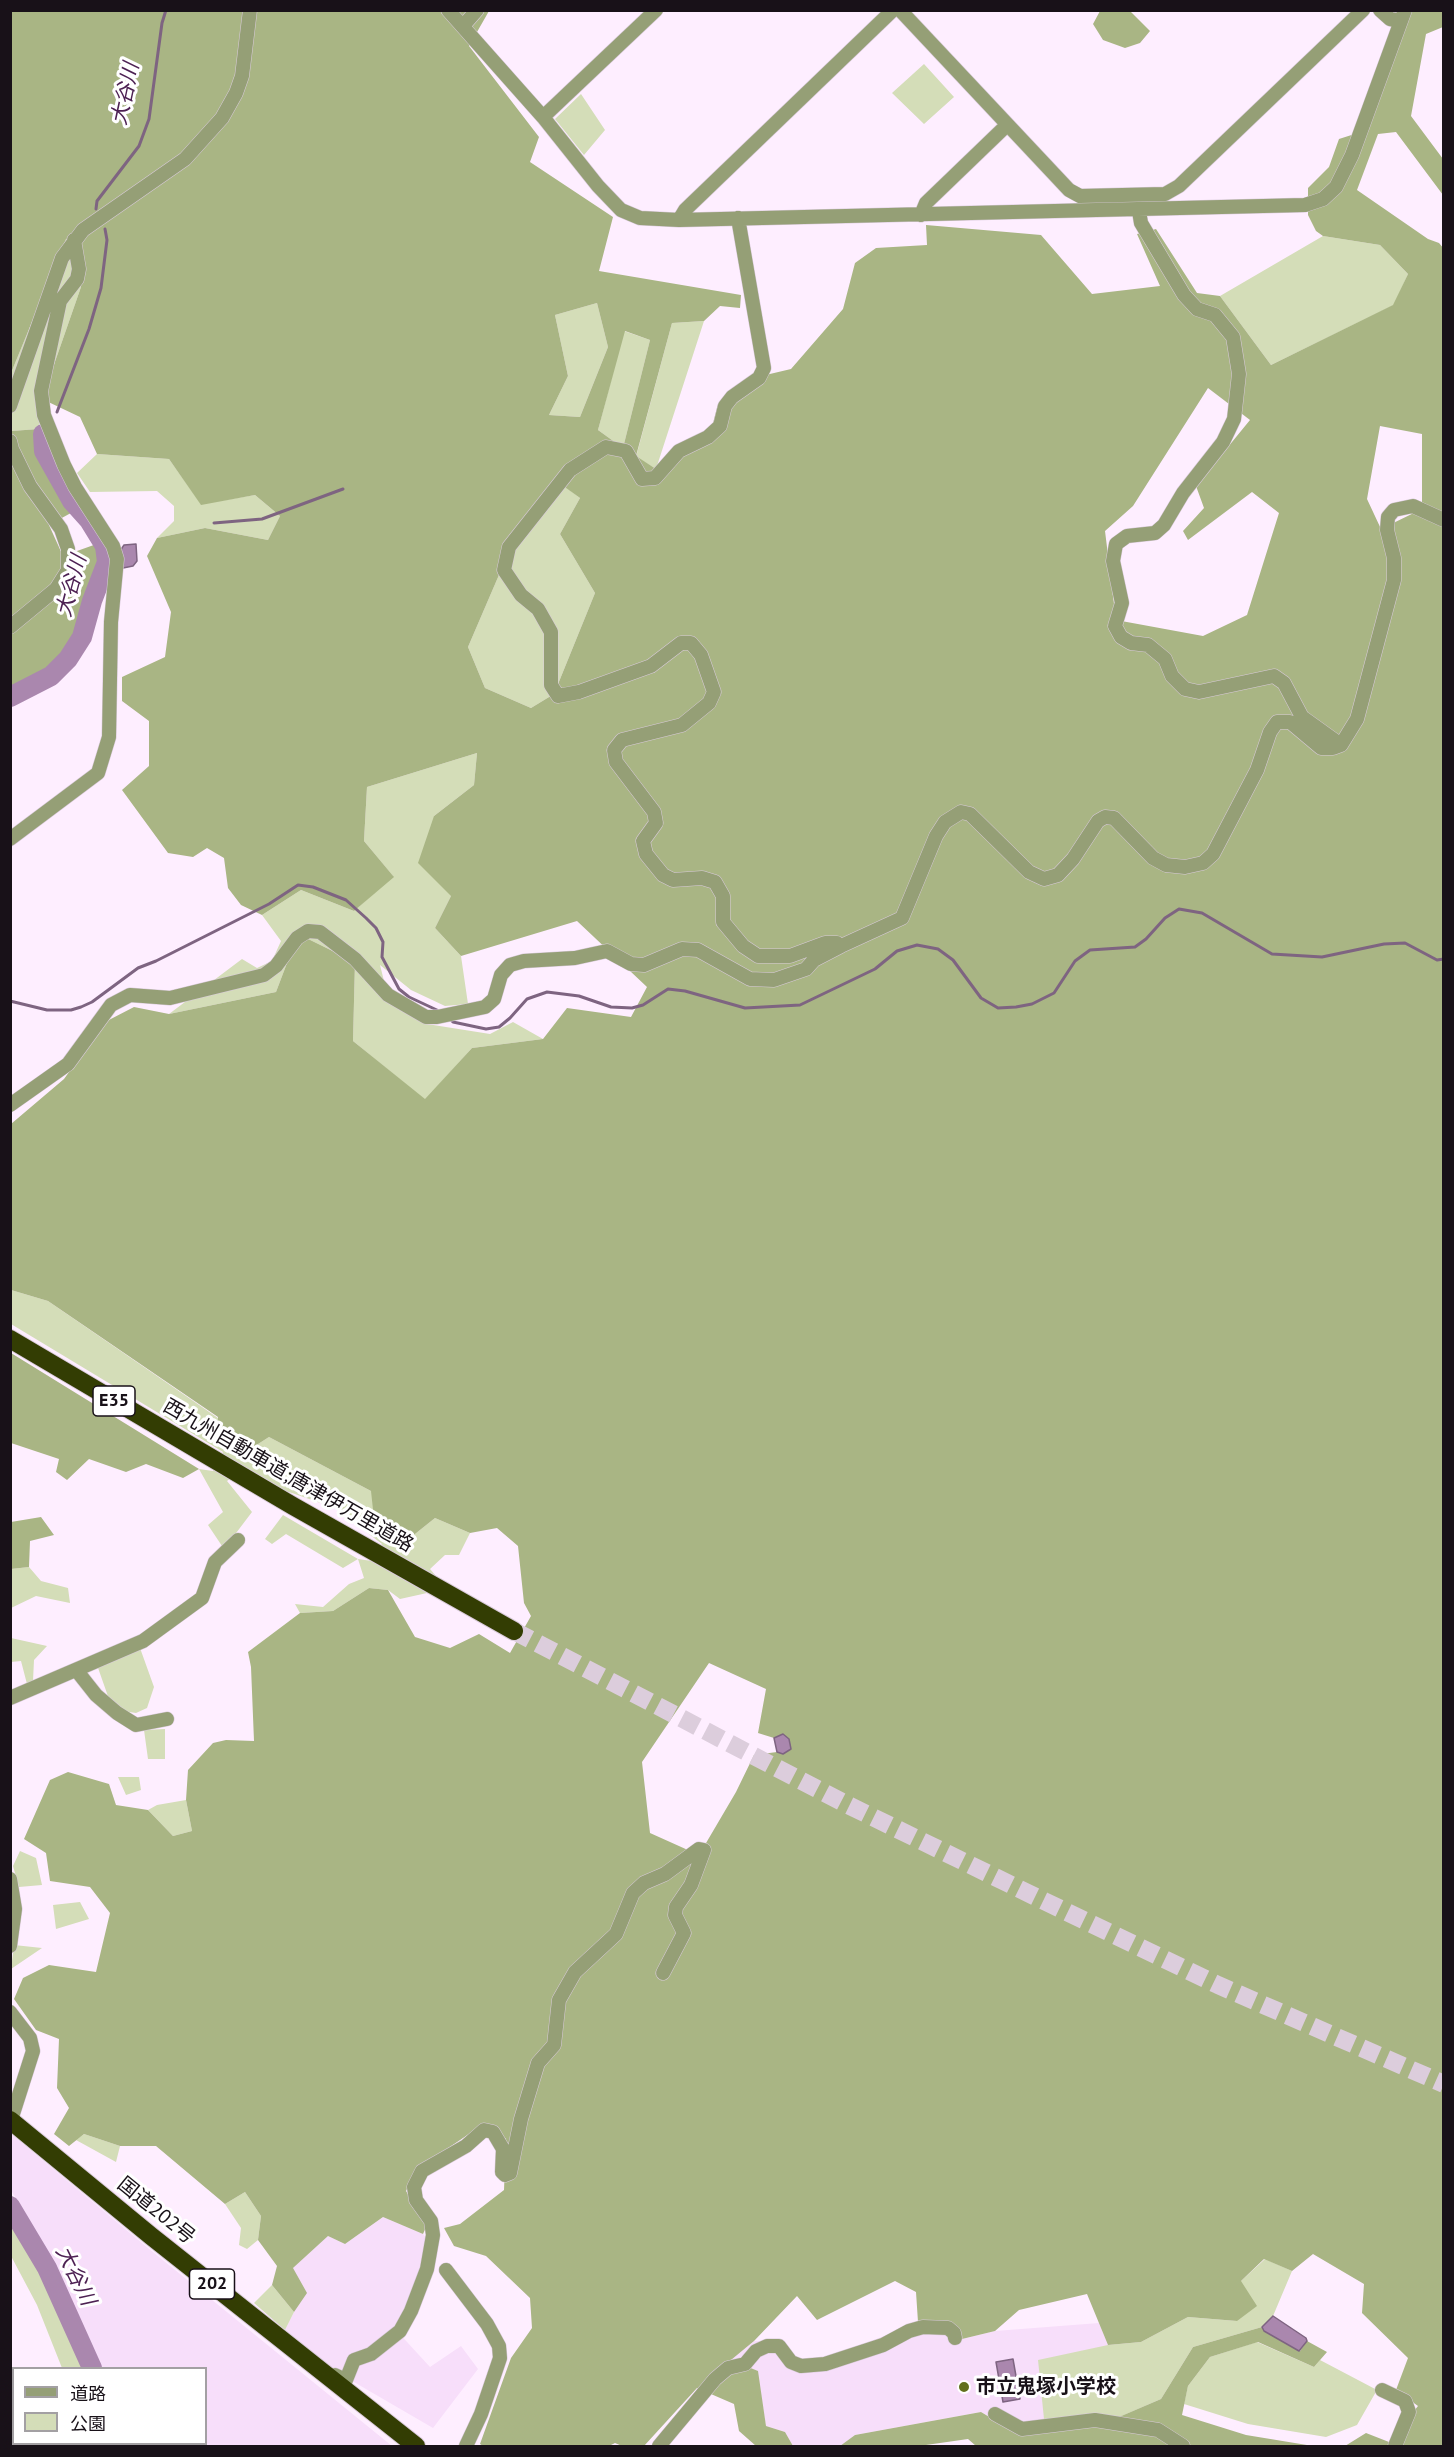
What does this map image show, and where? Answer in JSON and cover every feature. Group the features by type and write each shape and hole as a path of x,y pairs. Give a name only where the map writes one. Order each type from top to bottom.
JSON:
{"highway":[{"name":"西九州自動車道;唐津伊万里道路","path":"10,1339 217,1462 438,1590 514,1631"},
{"name":"国道202号","path":"11,2120 151,2236 416,2446"}],"street":[{"path":"10,406 62,258 74,240 92,223 185,159 222,118 236,93 242,76 250,10"},
{"path":"448,10 543,117 598,186 621,210 640,218 680,220 1139,211 1305,205 1323,199 1336,187 1352,155 1403,16"},
{"path":"463,26 477,10"},
{"path":"543,117 656,10"},
{"path":"680,220 685,210 893,10"},
{"path":"900,10 1006,125 1069,190 1080,196 1165,194 1179,186 1363,10"},
{"path":"1380,10 1390,20 1403,16"},
{"path":"921,215 926,203 1006,125"},
{"path":"1139,211 1141,224 1184,295 1197,309 1215,315 1233,338 1239,374 1234,418 1224,442 1183,494 1164,525 1155,533 1127,536 1116,544 1113,561 1122,603 1115,626 1121,637 1131,643 1148,645 1165,659 1172,676 1185,689 1199,692 1274,676 1284,683 1302,717 1341,745"},
{"path":"738,218 764,368 759,378 732,397 725,406 720,426 708,437 679,451 655,478 642,479 626,451 606,447 570,470 509,547 504,570 521,595 538,609 551,632 551,685 558,696 579,692 651,666 681,643 691,643 701,655 714,692 709,703 682,725 622,740 614,750 616,762 654,812 656,823 643,841 646,854 663,875 673,880 702,878 714,882 723,896 723,922 743,946 758,956 790,956 825,943 837,943 841,946"},
{"path":"10,839 98,773 109,737 111,622 117,559 113,546 75,487 64,465 44,415 41,391 60,301 77,279 79,269 74,240"},
{"path":"10,441 30,486 60,530 68,549 68,570 56,589 10,627"},
{"path":"10,1106 68,1064 111,1005 130,995 170,998 264,975 276,966 297,938 308,931 320,933 355,958 388,995 426,1017 437,1017 485,1007 494,999 501,975 510,965 575,958 607,951 631,964 644,965 682,949 698,950 750,979 774,980 806,969 814,960 902,918 936,836 945,822 961,812 970,814 1029,872 1044,879 1058,875 1073,859 1098,821 1105,817 1114,818 1153,858 1166,865 1185,867 1203,863 1213,854 1257,770 1270,732 1277,722 1290,722 1321,748 1333,748 1341,745 1357,719 1394,580 1394,558 1387,531 1388,517 1394,510 1413,506 1443,520"},
{"path":"10,1698 143,1641 202,1598 215,1562 238,1540"},
{"path":"77,1671 96,1695 136,1725 166,1719"},
{"path":"328,2378 335,2375 346,2380 354,2360 371,2354 400,2331 411,2310 427,2270 434,2235 431,2221 416,2200 414,2187 422,2171 466,2146 484,2130 493,2132 503,2150 502,2172 505,2175 510,2173 521,2119 538,2063 554,2045 559,2000 575,1972 616,1934 633,1893 644,1883 665,1874 699,1849 704,1850 691,1885 676,1907 675,1915 684,1933 663,1973"},
{"path":"10,1879 15,1909 10,1946"},
{"path":"10,2012 30,2038 33,2051 11,2120"},
{"path":"446,2270 487,2324 499,2346 500,2358 481,2414 466,2446"},
{"path":"659,2446 715,2379 728,2368 745,2364 756,2351 767,2346 779,2346 791,2362 801,2366 825,2364 883,2345 909,2331 923,2328 948,2328 954,2333 955,2338"},
{"path":"1382,2390 1405,2402 1409,2412 1395,2446"},
{"path":"995,2414 1022,2429 1095,2420 1158,2430 1183,2446"}],"shaded area":[{"path":"136,544 137,561 133,566 123,568 120,551 124,545"},
{"path":"783,1734 789,1739 791,1749 783,1754 777,1752 774,1738"},
{"path":"11,2134 392,2446 135,2446 207,2445 207,2367 101,2367 51,2258 11,2190"},
{"path":"383,2217 423,2234 430,2243 396,2330 430,2367 461,2346 478,2369 433,2428 335,2371 285,2330 294,2312 293,2268 328,2236 345,2244"},
{"path":"1273,2316 1306,2338 1307,2341 1299,2351 1264,2331 1262,2327"},
{"name":"市立鬼塚小学校","path":"918,2322 954,2324 962,2339 995,2331 1099,2323 1108,2345 1098,2426 1021,2436 981,2412 855,2435 840,2446 793,2446 785,2432 766,2426 757,2371 731,2360 754,2341 780,2341 801,2363 835,2356"},
{"path":"1013,2359 1020,2399 1003,2402 996,2362"}],"green space":[{"path":"11,11 489,11 469,46 539,137 530,162 613,217 599,271 741,295 740,308 720,306 704,321 672,323 636,456 656,469 711,431 718,404 753,378 791,369 843,309 855,263 876,248 927,245 926,225 1041,235 1092,294 1160,286 1137,234 1156,229 1197,293 1220,296 1271,365 1393,305 1408,274 1380,245 1323,236 1316,231 1308,215 1308,188 1329,167 1339,139 1364,131 1407,20 1393,11 1443,11 1443,27 1426,34 1411,116 1443,159 1443,195 1396,132 1378,134 1357,190 1428,239 1439,243 1444,249 1443,2446 1345,2446 1366,2433 1389,2442 1418,2406 1396,2390 1408,2358 1362,2313 1364,2284 1313,2254 1292,2271 1264,2259 1241,2281 1257,2306 1237,2321 1188,2317 1141,2342 1108,2345 1087,2294 1019,2310 995,2331 962,2339 954,2324 918,2322 916,2292 895,2281 817,2320 797,2296 754,2341 731,2360 758,2371 766,2426 785,2432 793,2446 756,2446 739,2431 734,2404 697,2388 644,2446 622,2446 615,2443 609,2446 483,2446 480,2444 511,2358 532,2328 530,2298 486,2256 454,2246 444,2228 460,2224 504,2190 506,2139 485,2123 416,2170 406,2191 427,2225 423,2234 383,2217 345,2244 328,2236 293,2268 307,2293 294,2312 272,2285 277,2266 258,2240 261,2216 245,2192 225,2204 156,2146 120,2146 84,2134 69,2146 54,2134 69,2108 57,2088 59,2039 36,2030 14,1999 23,1978 49,1965 96,1972 110,1913 90,1887 50,1881 46,1853 24,1839 50,1780 68,1772 109,1784 116,1805 148,1810 173,1836 192,1831 186,1800 188,1770 213,1743 226,1740 254,1741 251,1667 248,1652 300,1613 333,1611 369,1588 388,1590 415,1637 450,1648 479,1634 510,1653 531,1616 524,1603 518,1546 497,1528 470,1533 435,1518 410,1538 375,1528 371,1491 269,1437 244,1453 218,1438 218,1417 48,1301 11,1290 11,1124 64,1079 105,1022 134,1007 169,1014 276,992 298,934 355,962 353,1041 425,1099 472,1048 543,1039 567,1008 631,1017 647,987 577,921 461,956 435,928 451,896 418,863 434,816 474,785 477,753 367,787 364,841 394,877 354,911 301,890 262,915 241,905 228,888 224,858 207,848 193,857 168,853 122,790 149,766 149,721 122,701 122,677 165,657 171,612 147,556 157,538 205,528 268,540 280,516 255,495 201,505 169,459 97,454 80,417 42,399 81,287 79,241 66,239 11,373","holes":["597,303 608,347 580,417 549,415 568,376 555,315","625,331 650,340 623,448 598,430","1208,388 1250,420 1196,486 1204,508 1183,531 1188,540 1252,492 1279,513 1247,615 1203,636 1116,620 1105,531 1133,506","1380,426 1422,434 1422,509 1381,529 1367,499","562,485 580,498 560,534 595,593 554,694 531,708 485,688 468,647 511,547","709,1663 766,1689 758,1733 774,1738 783,1734 783,1754 777,1752 754,1755 736,1792 699,1855 650,1833 642,1762"]},
{"path":"1100,11 1130,11 1150,31 1140,43 1125,48 1103,40 1093,24"},
{"path":"924,64 954,97 924,124 892,93"},
{"path":"581,94 605,130 584,155 555,119"},
{"path":"1323,236 1380,245 1408,274 1394,305 1271,365 1220,296"},
{"path":"66,238 79,241 81,287 42,399 39,429 11,431 11,373"},
{"path":"597,303 608,347 580,417 549,415 568,376 555,315"},
{"path":"704,321 656,469 636,457 672,323"},
{"path":"624,331 650,340 623,448 598,430"},
{"path":"39,429 80,508 49,525 63,556 105,541 114,559 77,636 49,674 11,693 11,431"},
{"path":"97,454 169,459 201,504 255,495 280,516 268,540 205,528 157,538 174,521 174,506 157,491 90,492 77,473"},
{"path":"562,484 580,498 560,534 595,593 554,694 531,708 485,688 468,647 511,547"},
{"path":"477,753 474,785 434,816 451,896 435,928 461,956 468,1004 445,1006 411,990 380,965 389,1001 427,1024 490,1034 513,1022 543,1039 472,1048 425,1100 353,1041 355,962 298,934 276,992 169,1014 242,959 257,968 272,961 281,941 262,915 301,890 354,911 393,876 364,841 367,787"},
{"path":"11,1290 48,1301 218,1418 218,1438 244,1453 269,1437 371,1491 410,1538 435,1518 470,1533 459,1555 445,1555 430,1569 436,1576 427,1593 400,1599 388,1590 369,1588 333,1611 300,1613 295,1604 323,1607 349,1584 364,1578 358,1559 372,1561 382,1544 335,1508 289,1492 277,1505 241,1470 227,1481 252,1512 224,1549 208,1525 223,1512 199,1469 213,1471 223,1452 11,1324"},
{"path":"11,1353 199,1469 183,1478 146,1464 126,1472 89,1459 67,1480 56,1472 59,1459 11,1443"},
{"path":"283,1515 358,1559 343,1568 286,1534 272,1544 265,1539"},
{"path":"41,1517 54,1535 30,1541 29,1567 11,1569 11,1522"},
{"path":"29,1567 41,1581 68,1588 70,1603 36,1596 11,1608 11,1569"},
{"path":"11,1638 47,1646 34,1660 33,1681 27,1684 21,1661 11,1662"},
{"path":"140,1648 154,1687 147,1708 136,1713 123,1711 110,1702 97,1665"},
{"path":"165,1729 165,1759 148,1759 144,1730"},
{"path":"118,1777 139,1777 141,1790 126,1795"},
{"path":"186,1800 192,1831 173,1836 148,1810 157,1805"},
{"path":"20,1851 36,1858 42,1885 19,1887 13,1866"},
{"path":"80,1902 89,1919 56,1929 53,1905"},
{"path":"14,1945 42,1948 11,1969"},
{"path":"84,2134 120,2146 116,2162 76,2140"},
{"path":"245,2192 261,2216 258,2240 247,2249 239,2245 241,2228 225,2204"},
{"path":"11,2216 41,2269 86,2367 62,2367 37,2305 11,2256"},
{"path":"1265,2259 1292,2271 1273,2316 1262,2327 1193,2347 1161,2399 1117,2418 1044,2419 1038,2360 1108,2345 1141,2342 1188,2317 1237,2321 1241,2281"},
{"path":"272,2285 294,2312 285,2330 254,2303"},
{"path":"1262,2327 1264,2331 1300,2351 1307,2341 1327,2352 1314,2367 1258,2342 1210,2357 1188,2386 1182,2415 1246,2435 1313,2446 976,2446 968,2439 919,2446 840,2446 855,2435 981,2412 1021,2436 1098,2426 1161,2399 1193,2347"},
{"path":"1257,2342 1314,2367 1320,2360 1377,2390 1357,2425 1326,2437 1248,2424 1184,2404 1188,2386 1210,2357"}],"waterway":[{"name":"大谷川","path":"96,209 97,201 139,146 149,119 162,23 166,10"},
{"name":"大谷川","path":"57,412 89,329 101,288 107,240 105,229"},
{"name":"大谷川","path":"10,697 51,676 68,659 82,637 92,601 107,562 105,546 89,520 72,501 44,451 43,434"},
{"path":"214,523 262,519 343,489"},
{"path":"10,1001 47,1010 71,1010 81,1007 92,1002 138,968 269,904 298,885 313,887 346,900 376,928 383,942 382,957 399,989 409,997 439,1011"},
{"path":"449,1018 453,1022 486,1029 499,1027 527,999 547,992 579,996 611,1007 632,1008 643,1005 668,989 685,991 745,1008 800,1005 875,969 897,951 917,945 938,949 953,960 981,998 998,1008 1016,1007 1032,1004 1054,993 1075,961 1090,950 1135,947 1146,939 1165,918 1179,909 1202,913 1272,954 1322,957 1384,944 1405,943 1437,960 1444,959"},
{"name":"大谷川","path":"10,2206 47,2268 92,2367"}],"tunnel":[{"path":"514,1631 844,1803 1044,1901 1218,1985 1444,2084"}],"place":[{"name":"市立鬼塚小学校","path":"964,2387"}]}
